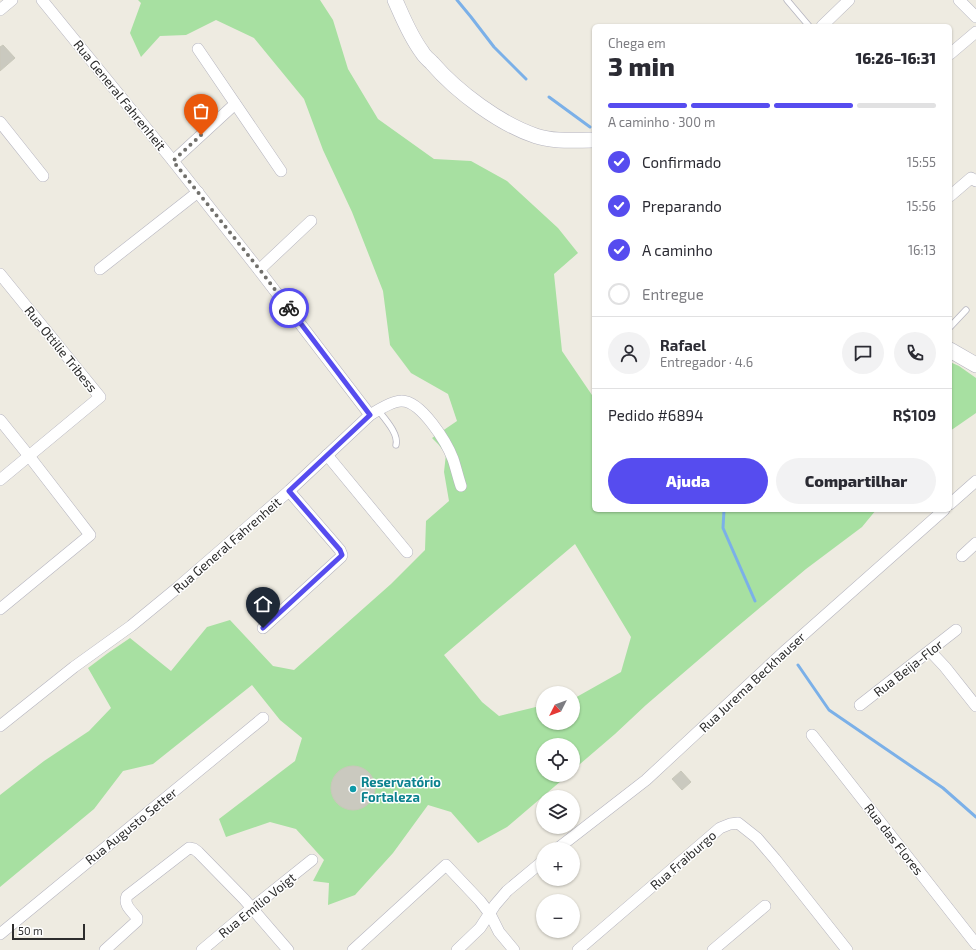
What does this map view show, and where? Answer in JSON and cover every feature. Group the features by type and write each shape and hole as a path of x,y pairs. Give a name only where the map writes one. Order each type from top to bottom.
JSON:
{"main road":[{"path":"395,0 406,25 422,52 439,72 461,92 487,111 513,126 537,136 557,139 592,140"},
{"path":"952,351 976,365"}],"street":[{"path":"0,10 12,0"},
{"name":"Rua General Fahrenheit","path":"0,726 74,668 131,626 176,589 289,491 374,413 198,192 42,0"},
{"path":"824,24 849,0"},
{"path":"959,0 976,17"},
{"path":"952,52 976,32"},
{"path":"198,49 281,172"},
{"path":"173,161 235,104"},
{"path":"0,122 44,176"},
{"path":"952,194 971,178 976,181"},
{"path":"100,269 198,192"},
{"path":"260,270 311,221"},
{"name":"Rua Ottilie Tribess","path":"0,274 100,396 0,480"},
{"path":"374,413 394,403 402,401 409,402 419,408 433,424 444,441 453,458 461,486"},
{"path":"0,420 90,536 0,609"},
{"path":"327,455 407,552"},
{"path":"952,502 976,481"},
{"path":"263,628 342,555 340,550 289,491"},
{"name":"Rua Jurema Beckhauser","path":"567,842 646,780 786,650 942,512"},
{"path":"962,556 976,543"},
{"name":"Rua Beija-Flor","path":"860,705 956,630"},
{"path":"930,651 945,667 976,706"},
{"name":"Rua Augusto Setter","path":"0,934 263,718"},
{"name":"Rua das Flores","path":"812,735 976,944"},
{"name":"Rua Fraiburgo","path":"578,950 720,828 738,823 757,838 847,950"},
{"path":"105,950 137,920 126,904 125,900 127,896 189,848 198,852 252,908 288,950"},
{"name":"Rua Emílio Voigt","path":"202,950 312,860"},
{"path":"352,950 446,865 480,901 490,914 500,932 514,950"},
{"path":"457,950 480,928 506,891 536,867"},
{"path":"713,950 765,906"}],"lane":[{"path":"787,0 807,24"},
{"path":"952,325 966,310"},
{"path":"374,413 388,423 394,432 397,441 396,445"}],"green space":[{"path":"138,0 320,0 333,20 348,69 378,119 434,159 471,161 507,181 558,228 578,253 554,274 562,351 592,395 592,512 874,512 862,527 806,569 731,632 580,764 580,738 536,738 536,782 560,782 550,790 536,790 536,802 507,827 478,843 451,812 428,805 393,853 355,895 328,905 329,883 313,881 324,860 296,829 270,822 226,837 219,819 295,761 302,738 280,720 252,685 153,764 123,771 94,809 0,887 0,795 44,761 89,731 111,708 88,668 130,638 171,671 207,627 230,620 273,666 294,670 391,584 425,550 426,521 449,501 444,472 446,454 432,438 457,421 448,394 411,373 390,345 383,291 352,212 323,150 304,99 254,38 216,20 186,35 160,36 141,57 130,33 141,3","holes":["575,544 631,637 621,672 580,695 580,730 536,730 536,707 499,716 482,702 444,655"]},
{"path":"952,363 976,378 976,413 952,430"}],"building":[{"path":"3,45 15,58 0,71 0,47"},
{"name":"Reservatório Fortaleza","path":"353,766 365,770 371,776 375,788 371,800 365,806 353,810 341,806 335,800 331,788 335,776 341,770"},
{"path":"681,771 691,782 682,790 672,779"}],"waterway":[{"path":"457,0 494,47 526,79"},
{"path":"549,97 590,127"},
{"path":"724,512 723,528 755,601"},
{"path":"798,665 829,710 943,788 976,817"}],"way so far":[{"path":"201,135 173,161 289,308"}],"place":[{"name":"Reservatório Fortaleza","path":"353,789"}],"route":[{"path":"263,628 342,555 340,550 289,491 370,415 289,308"}]}
